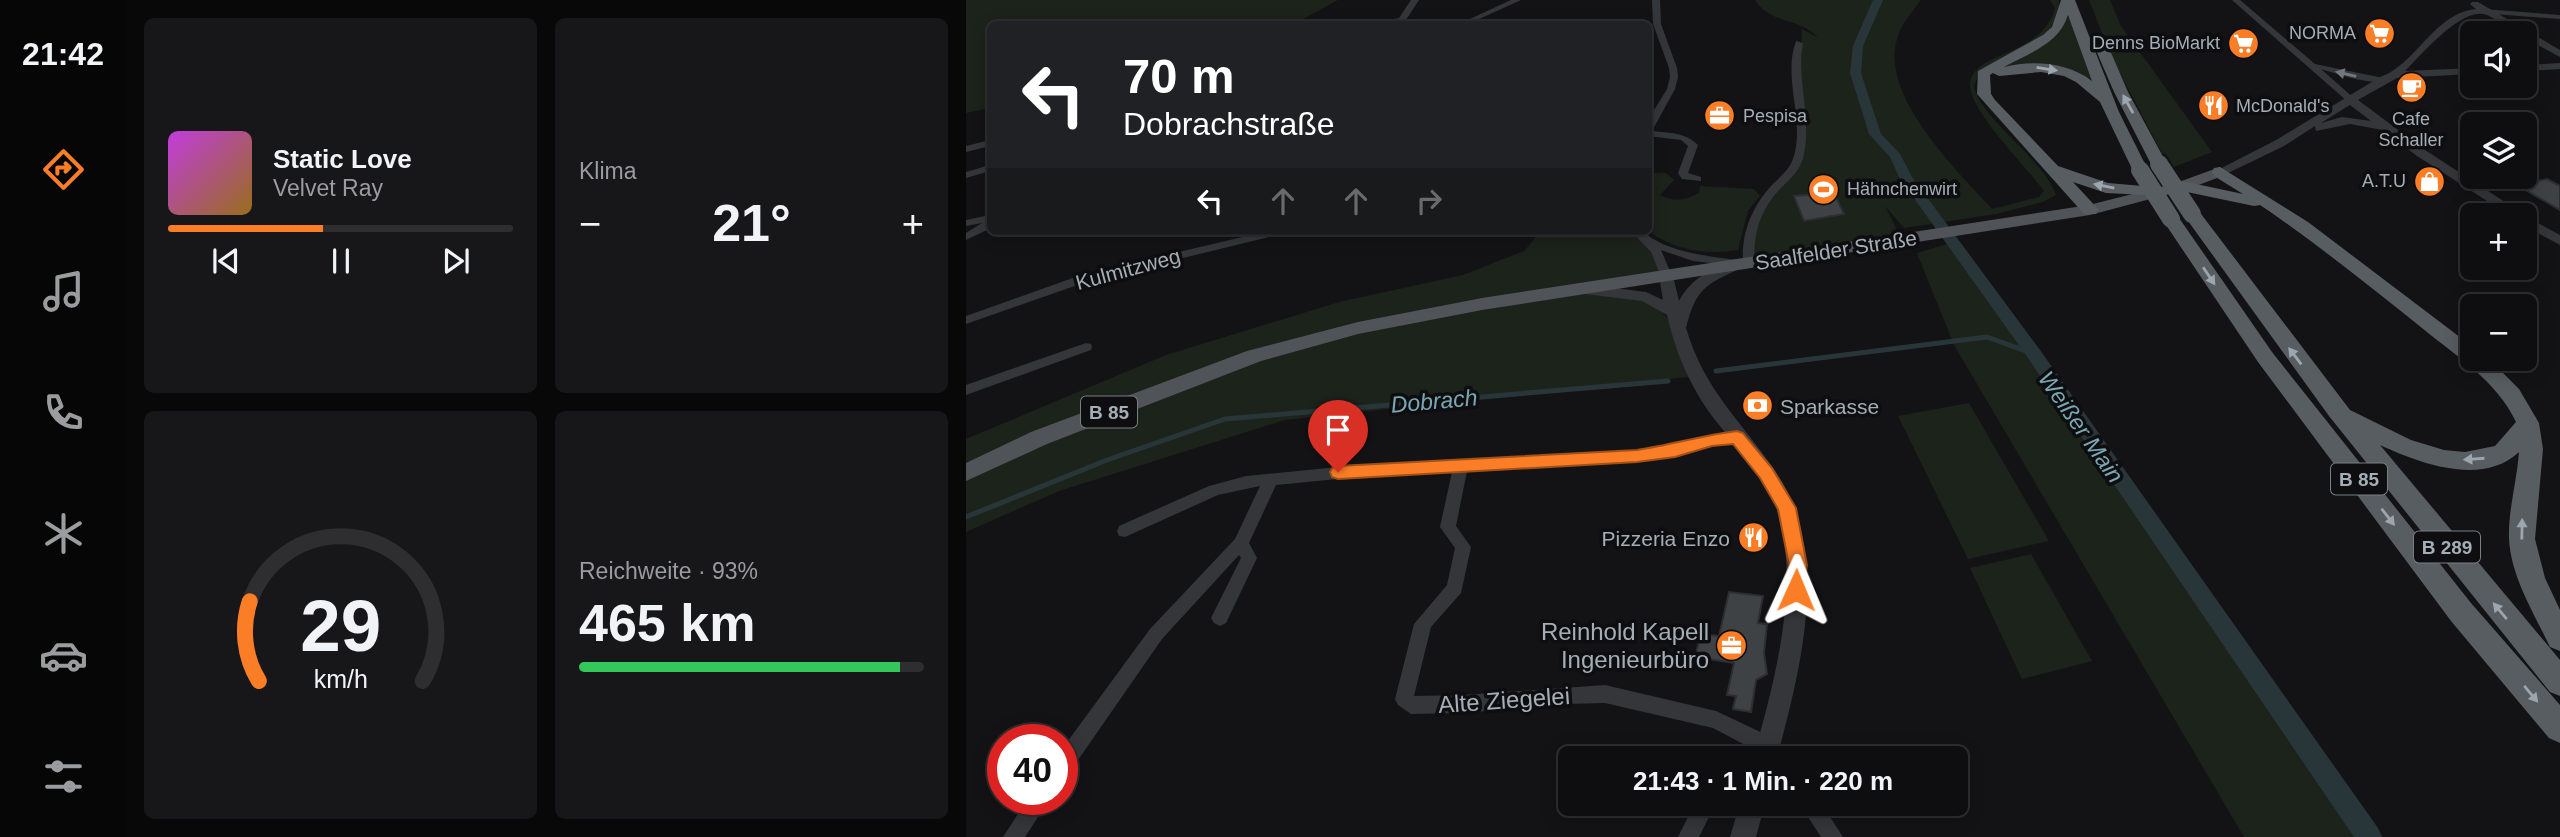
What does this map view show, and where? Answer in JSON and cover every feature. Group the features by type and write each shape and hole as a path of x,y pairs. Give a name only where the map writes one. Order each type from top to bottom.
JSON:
{"highway":[{"path":"2068,0 2058,28 2048,38 1991,68 1983,74 1982,81 1984,94 1990,103 2090,210"},
{"path":"2068,0 2111,112"},
{"name":"B 289","path":"2092,20 2121,92 2159,164 2182,217 2560,682"},
{"path":"1982,81 2010,69 2052,69 2084,80 2096,90 2111,112"},
{"name":"B 85","path":"2111,112 2140,170 2182,217 2282,379 2461,612 2560,728"},
{"path":"2051,168 2106,188 2160,192"},
{"path":"2220,173 2343,256 2480,364 2506,388 2528,423 2530,461 2522,542 2535,587 2560,638"},
{"path":"2182,186 2244,198 2277,209"},
{"path":"2337,411 2400,445 2434,456 2470,461 2491,457 2506,450 2528,423"}],"main road":[{"name":"Saalfelder Straße","path":"966,473 1038,438 1254,356 1358,328 1482,304 2090,210 2182,186 2220,173"}],"street":[{"path":"1404,21 1415,0"},
{"path":"1470,21 1517,0"},
{"path":"1652,124 1671,89 1674,77 1657,24 1656,0"},
{"path":"2236,0 2386,129 2500,203"},
{"path":"2472,0 2483,11 2501,21"},
{"path":"1503,15 1508,6"},
{"path":"2390,77 2463,13 2483,11 2560,17"},
{"path":"2537,41 2560,54"},
{"path":"1742,264 1759,210 1772,190 1790,174 1799,156 1794,60 1799,43"},
{"path":"2310,64 2344,74 2390,77 2460,72"},
{"path":"2537,67 2560,66"},
{"name":"Saalfelder Straße","path":"2220,173 2293,135 2390,77"},
{"path":"2293,135 2315,131 2332,120 2346,119 2386,129"},
{"path":"1652,132 1684,138 1693,145 1683,173 1686,177 1697,179"},
{"path":"966,149 987,144"},
{"path":"966,175 987,169"},
{"path":"966,223 987,220"},
{"path":"966,237 987,224"},
{"path":"2537,227 2560,241"},
{"name":"Kulmitzweg","path":"966,320 1085,278 1255,235"},
{"path":"1642,235 1650,242 1693,258 1742,264"},
{"path":"1650,242 1666,276 1675,320 1704,391 1766,473 1787,508 1798,565 1782,691 1772,746"},
{"path":"1675,320 1691,289 1705,278 1742,264"},
{"path":"1585,289 1646,297 1675,320"},
{"path":"966,390 1086,347"},
{"path":"1125,531 1214,490 1271,479 1637,456 1675,451 1712,440 1737,437"},
{"name":"Alte Ziegelei","path":"1461,465 1448,527 1463,547 1455,588 1423,624 1404,699 1411,705 1463,704 1605,694 1717,720 1758,746"},
{"path":"1078,744 1156,634 1241,543 1271,479"},
{"path":"1220,618 1249,558 1241,543"},
{"path":"1013,837 1028,815"},
{"path":"1688,837 1699,816"},
{"path":"1743,837 1749,816"},
{"path":"1818,816 1833,837"}],"shaded area":[{"path":"966,0 1338,0 1300,21 987,21 987,109 966,113"},
{"path":"1755,0 1921,0 1898,36 1895,58 1899,82 1909,106 1924,130 1992,209 2039,197 2044,191 1987,122 1971,93 1970,82 1975,72 1984,64 2037,36 2048,24 2055,8 2050,0 2059,0 2058,14 2043,36 2018,53 1979,72 1974,87 1988,113 2039,167 2056,195 2043,202 1996,214 1904,228 1885,206 1902,240 1749,263 1750,232 1799,156 1802,29 1818,38 1804,27 1769,14"},
{"path":"2089,0 2110,0 2121,26 2212,152 2174,167 2166,154 2162,153 2112,58"},
{"path":"2067,17 2070,17 2096,81 2076,74 1999,67 2047,42 2062,27"},
{"path":"1652,173 1666,173 1674,180 1660,195 1670,199 1689,198 1699,193 1700,186 1754,189 1760,196 1748,211 1738,250 1691,250 1652,233"},
{"path":"1538,235 1641,235 1650,242 1666,276 1594,289 1646,297 1678,328 1697,376 1285,420 1059,491 966,532 966,439 1166,355 1339,302 1463,275 1524,251"},
{"path":"1951,243 2366,837 2244,837 1954,345 1917,253"},
{"path":"1969,403 2049,541 1968,559 1898,416"},
{"path":"2031,554 2092,661 2022,679 1970,568"}],"building":[{"path":"2547,179 2560,186 2560,210 2524,189 2537,189 2537,181"},
{"name":"Hähnchenwirt","path":"1829,182 1844,214 1804,221 1794,196 1817,194 1813,184"},
{"name":"Reinhold Kapell Ingenieurbüro","path":"1729,592 1763,596 1758,623 1767,624 1764,653 1767,674 1756,680 1751,712 1733,709 1736,696 1727,695 1734,663 1695,657 1701,634 1719,636"}],"waterway":[{"name":"Weißer Main","path":"1878,0 1858,46 1855,73 1863,102 1873,121 1875,134 1896,156 1907,180 2034,354 2369,837"},
{"name":"Dobrach","path":"1716,371 1987,337 2034,354"},
{"name":"Dobrach","path":"966,517 1107,460 1225,419 1668,381"}],"place":[{"name":"NORMA","path":"2379,33"},
{"name":"Denns BioMarkt","path":"2243,43"},
{"name":"Cafe Schaller","path":"2411,88"},
{"name":"McDonald's","path":"2213,106"},
{"name":"Pespisa","path":"1720,116"},
{"name":"A.T.U","path":"2429,181"},
{"name":"Hähnchenwirt","path":"1824,189"},
{"name":"Sparkasse","path":"1757,406"},
{"name":"Pizzeria Enzo","path":"1753,538"},
{"name":"Reinhold Kapell Ingenieurbüro","path":"1732,645"}],"route":[{"path":"1338,472 1637,456 1675,451 1712,440 1737,437 1766,473 1787,508 1798,565 1796,590"}]}
